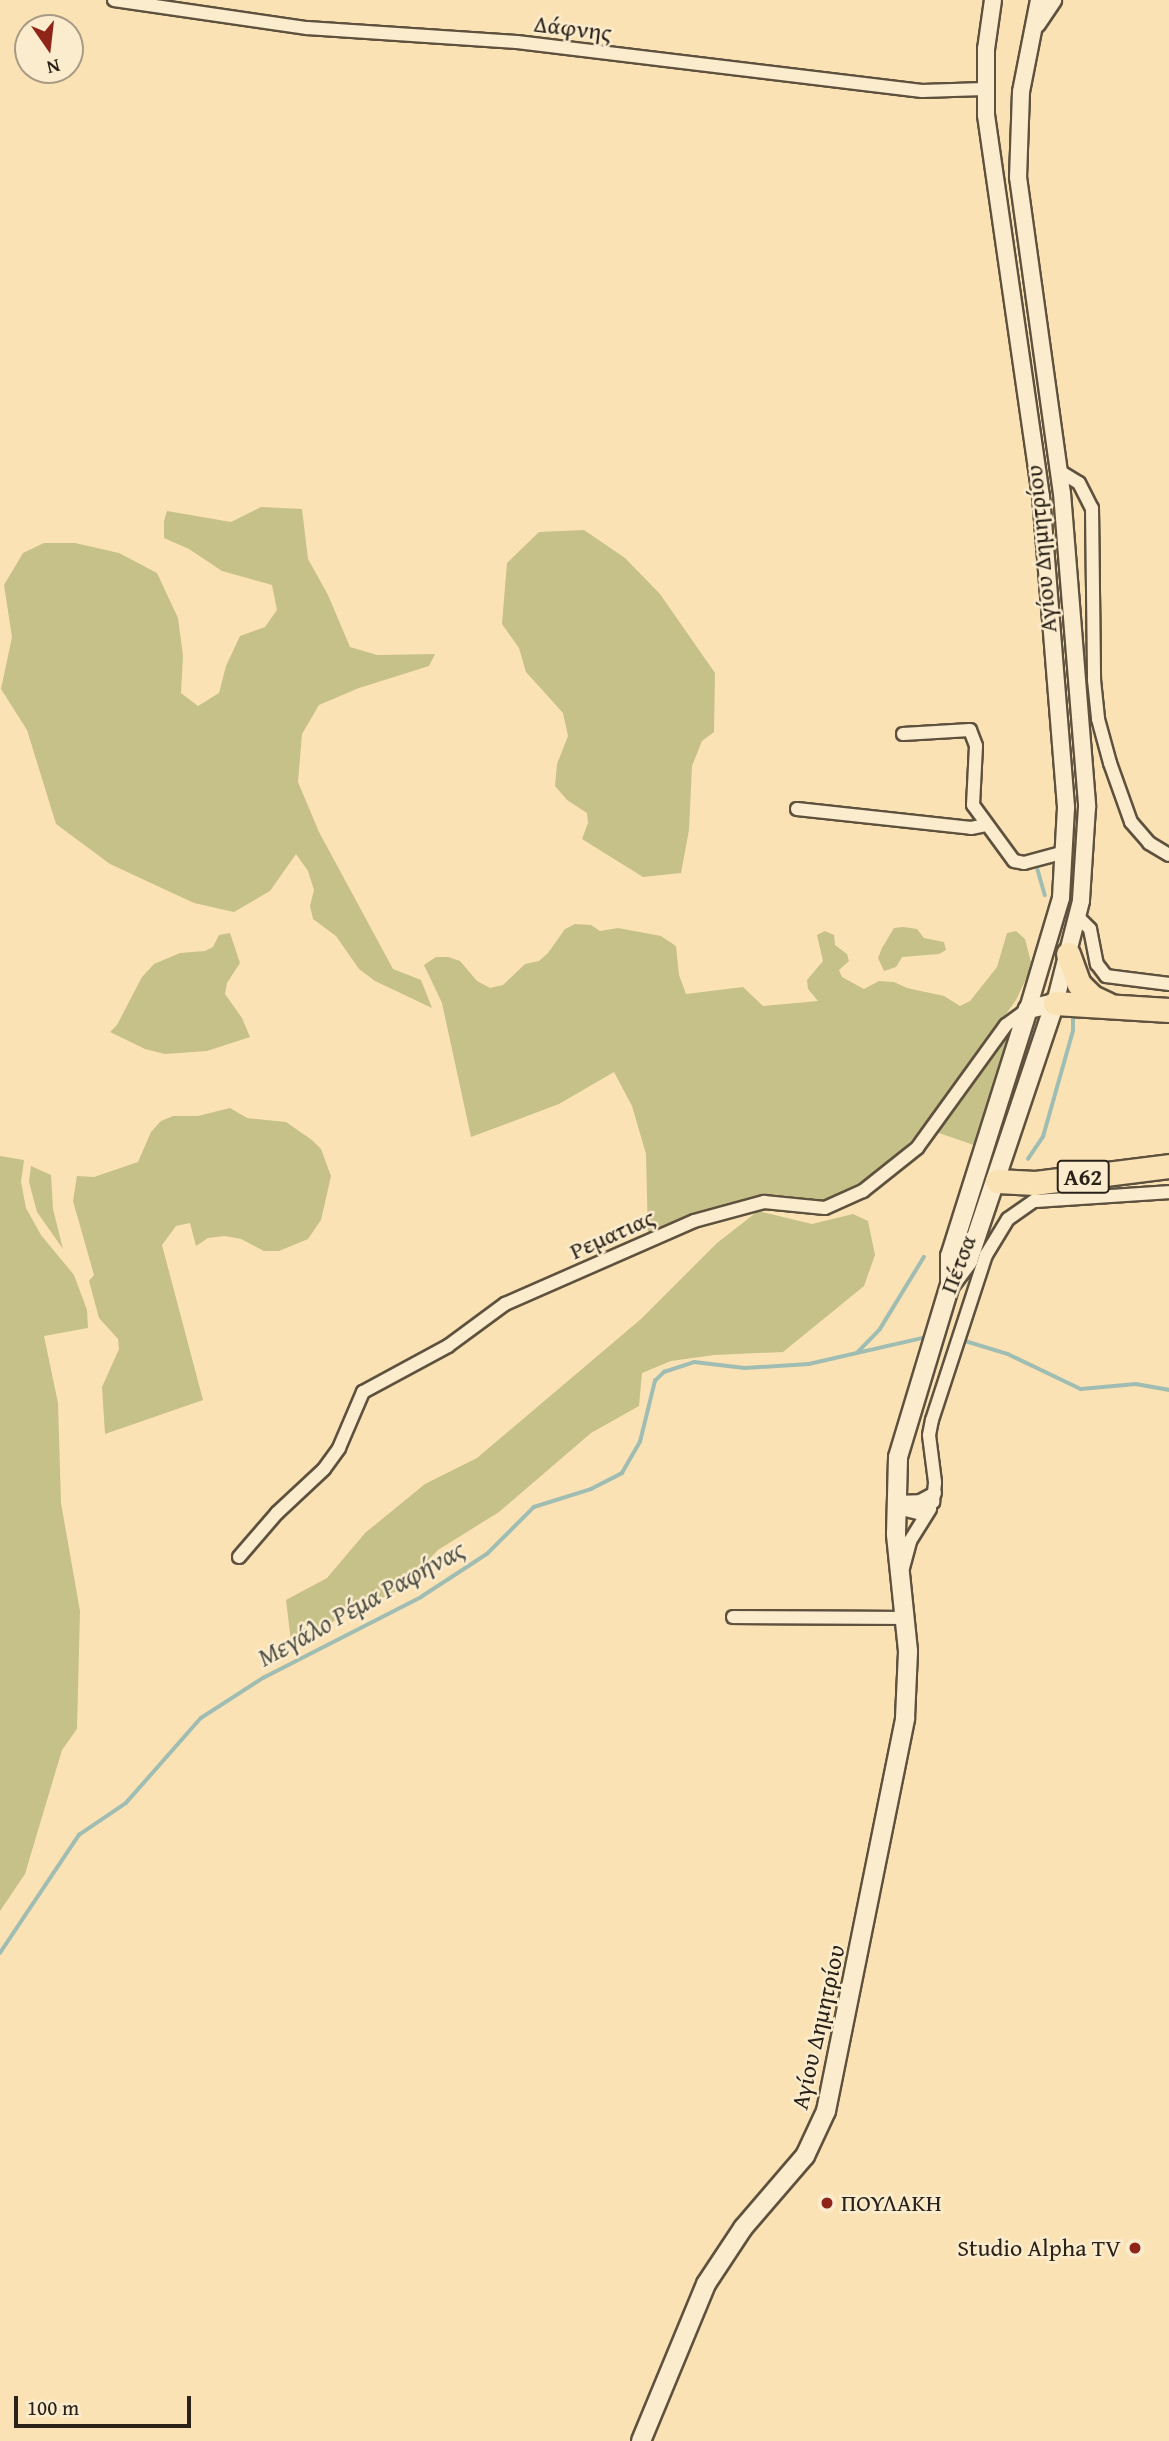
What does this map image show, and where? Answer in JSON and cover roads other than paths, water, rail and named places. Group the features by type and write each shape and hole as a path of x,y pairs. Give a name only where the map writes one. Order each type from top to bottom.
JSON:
{"highway":[{"path":"1068,954 1074,975 1084,991 1110,1005"},
{"path":"1055,1003 1169,1010"},
{"name":"Α62","path":"986,1177 1035,1183 1169,1166"}],"main road":[{"path":"1028,1009 1055,1003"},
{"name":"Αγίου Δημητρίου","path":"1027,1089 1055,1003"},
{"name":"Πέτσα","path":"900,1578 895,1502 898,1457 910,1410 950,1286 968,1261 1028,1009"},
{"name":"Πέτσα","path":"986,1177 1027,1089"},
{"name":"Αγίου Δημητρίου","path":"641,2441 706,2284 743,2228 805,2156 826,2111 905,1718 908,1662 900,1578"}],"street":[{"name":"Δάφνης","path":"114,0 307,28 517,42 922,91 984,89"},
{"name":"Αγίου Δημητρίου","path":"993,0 984,89 1043,515 1066,808 1065,852 1056,920 1028,1009"},
{"name":"Αγίου Δημητρίου","path":"1039,0 1021,92 1018,177 1059,471 1087,807 1085,870 1078,917 1055,1003"},
{"path":"1033,29 1053,0"},
{"path":"1059,471 1079,483 1092,508 1094,680 1098,719 1110,763 1131,822 1149,843 1169,855"},
{"path":"903,734 963,728 973,733 976,746 972,799 976,811 986,825 1017,863 1065,852"},
{"path":"797,809 971,828 986,825"},
{"path":"1078,917 1090,929 1097,964 1105,976 1169,984"},
{"name":"Ρεματιας","path":"239,1557 270,1519 324,1469 340,1448 363,1392 448,1346 505,1304 694,1221 764,1202 825,1208 842,1203 863,1191 917,1148 1006,1026 1028,1009"},
{"name":"Πέτσα","path":"934,1498 930,1453 932,1420 971,1297 996,1234 1008,1219 1034,1201 1169,1192"},
{"path":"895,1502 934,1498"},
{"path":"900,1578 910,1541 934,1498"},
{"path":"733,1617 905,1618"}],"waterway":[{"path":"1038,870 1045,895"},
{"path":"1028,1159 1043,1137 1073,1031 1073,1013"},
{"path":"857,1353 880,1329 924,1257"},
{"name":"Μεγάλο Ρέμα Ραφήνας","path":"0,1953 79,1835 126,1803 201,1718 263,1678 421,1597 487,1554 534,1507 591,1489 622,1473 640,1442 655,1381 664,1372 694,1362 745,1368 809,1364 927,1337"},
{"name":"Μεγάλο Ρέμα Ραφήνας","path":"962,1340 1008,1354 1081,1389 1136,1384 1169,1390"}],"place":[{"name":"ΠΟΥΛΑΚΗ","path":"827,2203"},
{"name":"Studio Alpha TV","path":"1135,2248"}]}
